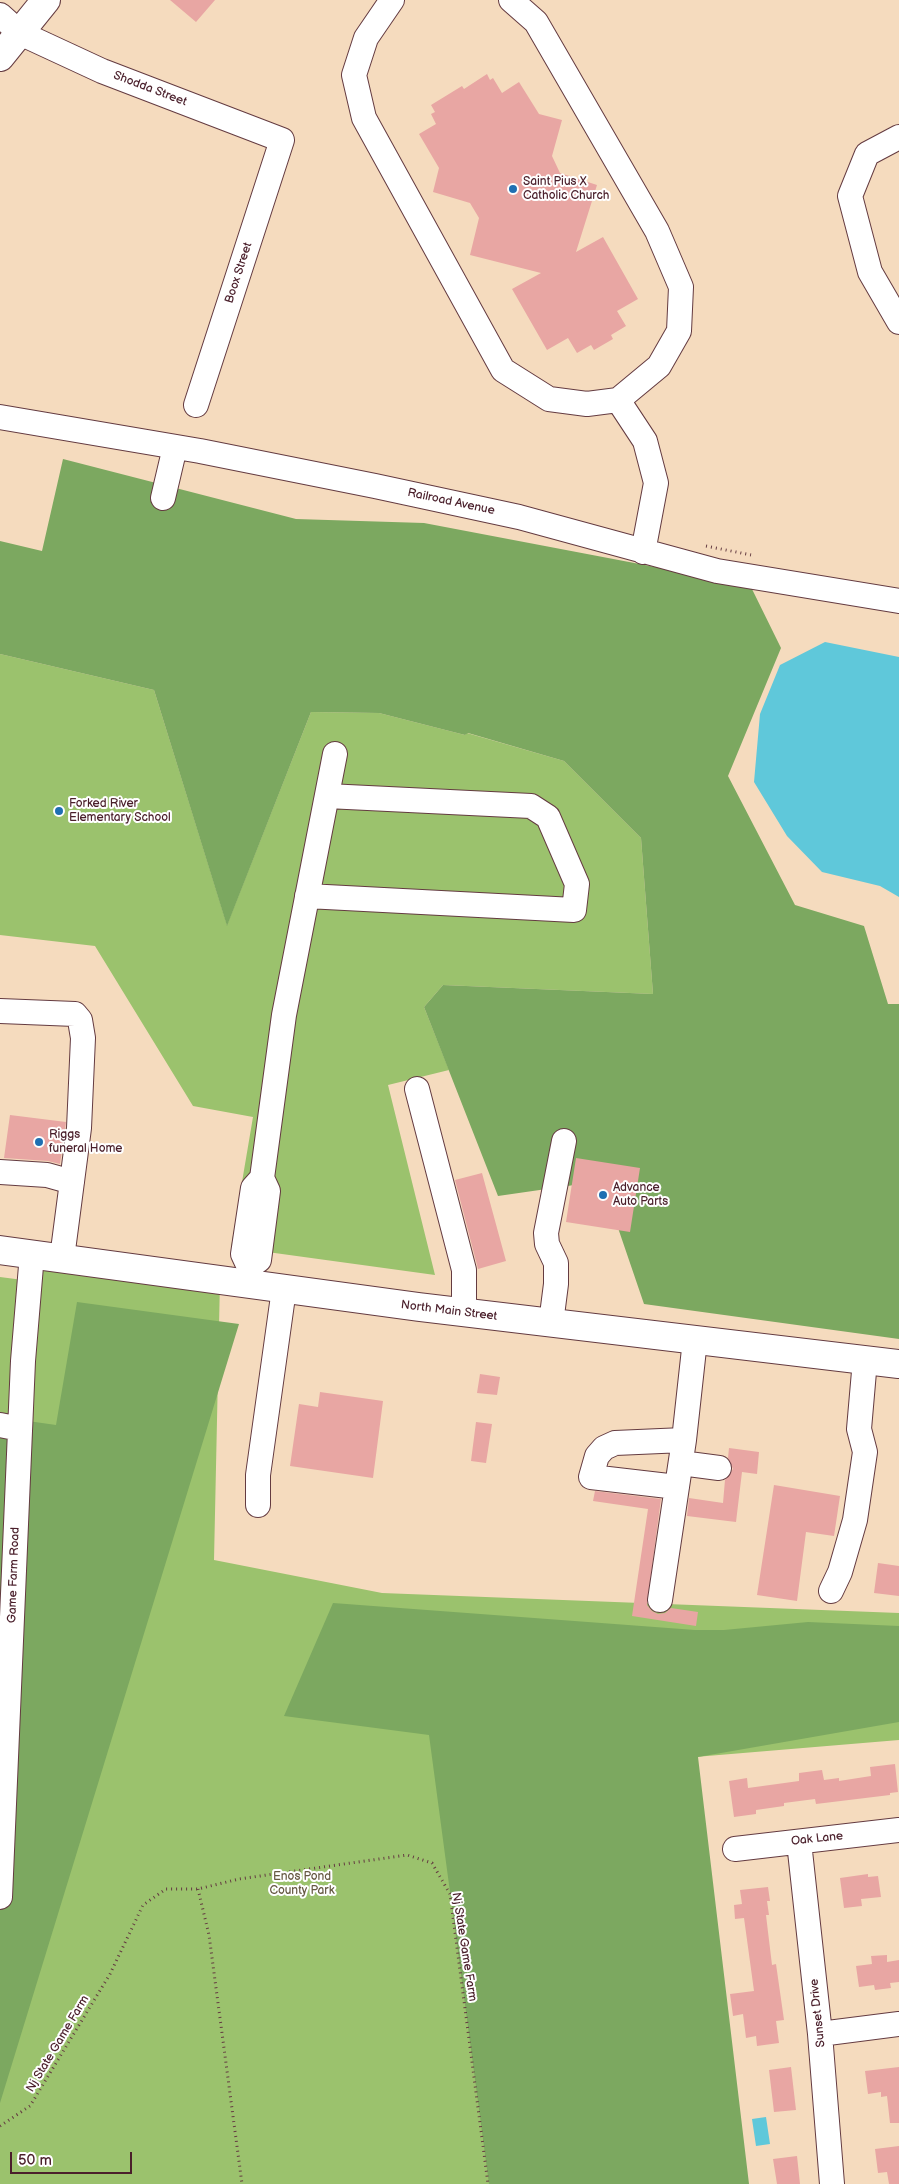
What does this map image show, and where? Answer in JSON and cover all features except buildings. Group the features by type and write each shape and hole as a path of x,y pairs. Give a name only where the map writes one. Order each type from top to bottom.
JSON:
{"main road":[{"path":"0,57 46,0"},
{"name":"North Main Street","path":"0,1250 62,1258 248,1275 284,1289 899,1364"}],"street":[{"path":"392,0 366,38 354,75 364,118 504,370 549,399 587,404 618,400 659,366 679,331 680,287 657,231 536,22 511,0"},
{"name":"Shodda Street","path":"0,15 20,33 102,71 282,140"},
{"path":"899,136 868,154 850,196 870,272 899,322"},
{"name":"Boox Street","path":"196,405 282,140"},
{"path":"618,400 645,441 656,483 643,552"},
{"name":"Railroad Avenue","path":"0,417 175,447 375,486 520,517 717,571 899,601"},
{"path":"163,498 175,447"},
{"path":"248,1275 259,1260 268,1191 262,1178 284,1015 335,754"},
{"path":"307,896 574,910 577,884 548,817 531,806 327,796"},
{"path":"0,1010 75,1014 80,1020 83,1038 79,1128 62,1258"},
{"path":"417,1089 464,1270 464,1312"},
{"path":"551,1323 556,1284 556,1263 547,1244 546,1233 564,1141"},
{"path":"0,1172 47,1175 72,1182"},
{"name":"Game Farm Road","path":"0,1897 10,1427 32,1254"},
{"path":"258,1505 258,1475 284,1289"},
{"path":"660,1600 681,1464 696,1340"},
{"path":"831,1592 840,1572 855,1520 865,1452 859,1429 865,1360"},
{"path":"677,1487 591,1476 597,1456 604,1448 615,1443 684,1440"},
{"path":"681,1464 719,1468"},
{"name":"Oak Lane","path":"735,1849 899,1830"},
{"name":"Sunset Drive","path":"799,1842 820,2034 832,2184"},
{"path":"820,2034 899,2024"}],"path":[{"name":"Nj State Game Farm","path":"0,2126 30,2106 110,1974 143,1905 166,1889 198,1889 239,1879 407,1855 432,1862 450,1894 488,2184"},
{"path":"198,1889 210,1944 242,2184"}],"green space":[{"path":"63,459 296,519 424,523 750,585 781,648 728,776 795,905 864,926 888,1004 899,1004 899,1339 644,1304 602,1181 498,1196 424,1007 443,985 653,994 641,838 564,761 468,733 465,735 379,713 311,712 227,926 154,690 0,654 0,541 42,551"},
{"path":"0,654 154,690 227,925 311,712 379,713 465,735 467,733 564,761 641,838 653,994 443,985 424,1007 449,1070 388,1085 435,1275 231,1247 253,1117 193,1106 95,946 0,935"},
{"name":"Enos Pond County Park","path":"32,1254 220,1280 214,1560 382,1593 899,1613 899,1740 659,1760 715,2184 0,2184 0,1277 23,1280"},
{"path":"77,1302 239,1324 0,2103 0,1417 56,1425"},
{"path":"333,1603 695,1630 724,1630 808,1622 899,1626 899,1722 698,1757 749,2184 489,2184 429,1735 284,1716"}],"water":[{"path":"825,642 899,657 899,897 880,886 822,872 787,836 754,782 760,714 780,665"},
{"path":"766,2117 770,2144 756,2146 752,2119"}],"place":[{"name":"Saint Pius X Catholic Church","path":"513,189"},
{"name":"Forked River Elementary School","path":"59,811"},
{"name":"Riggs funeral Home","path":"39,1142"},
{"name":"Advance Auto Parts","path":"603,1195"}]}
